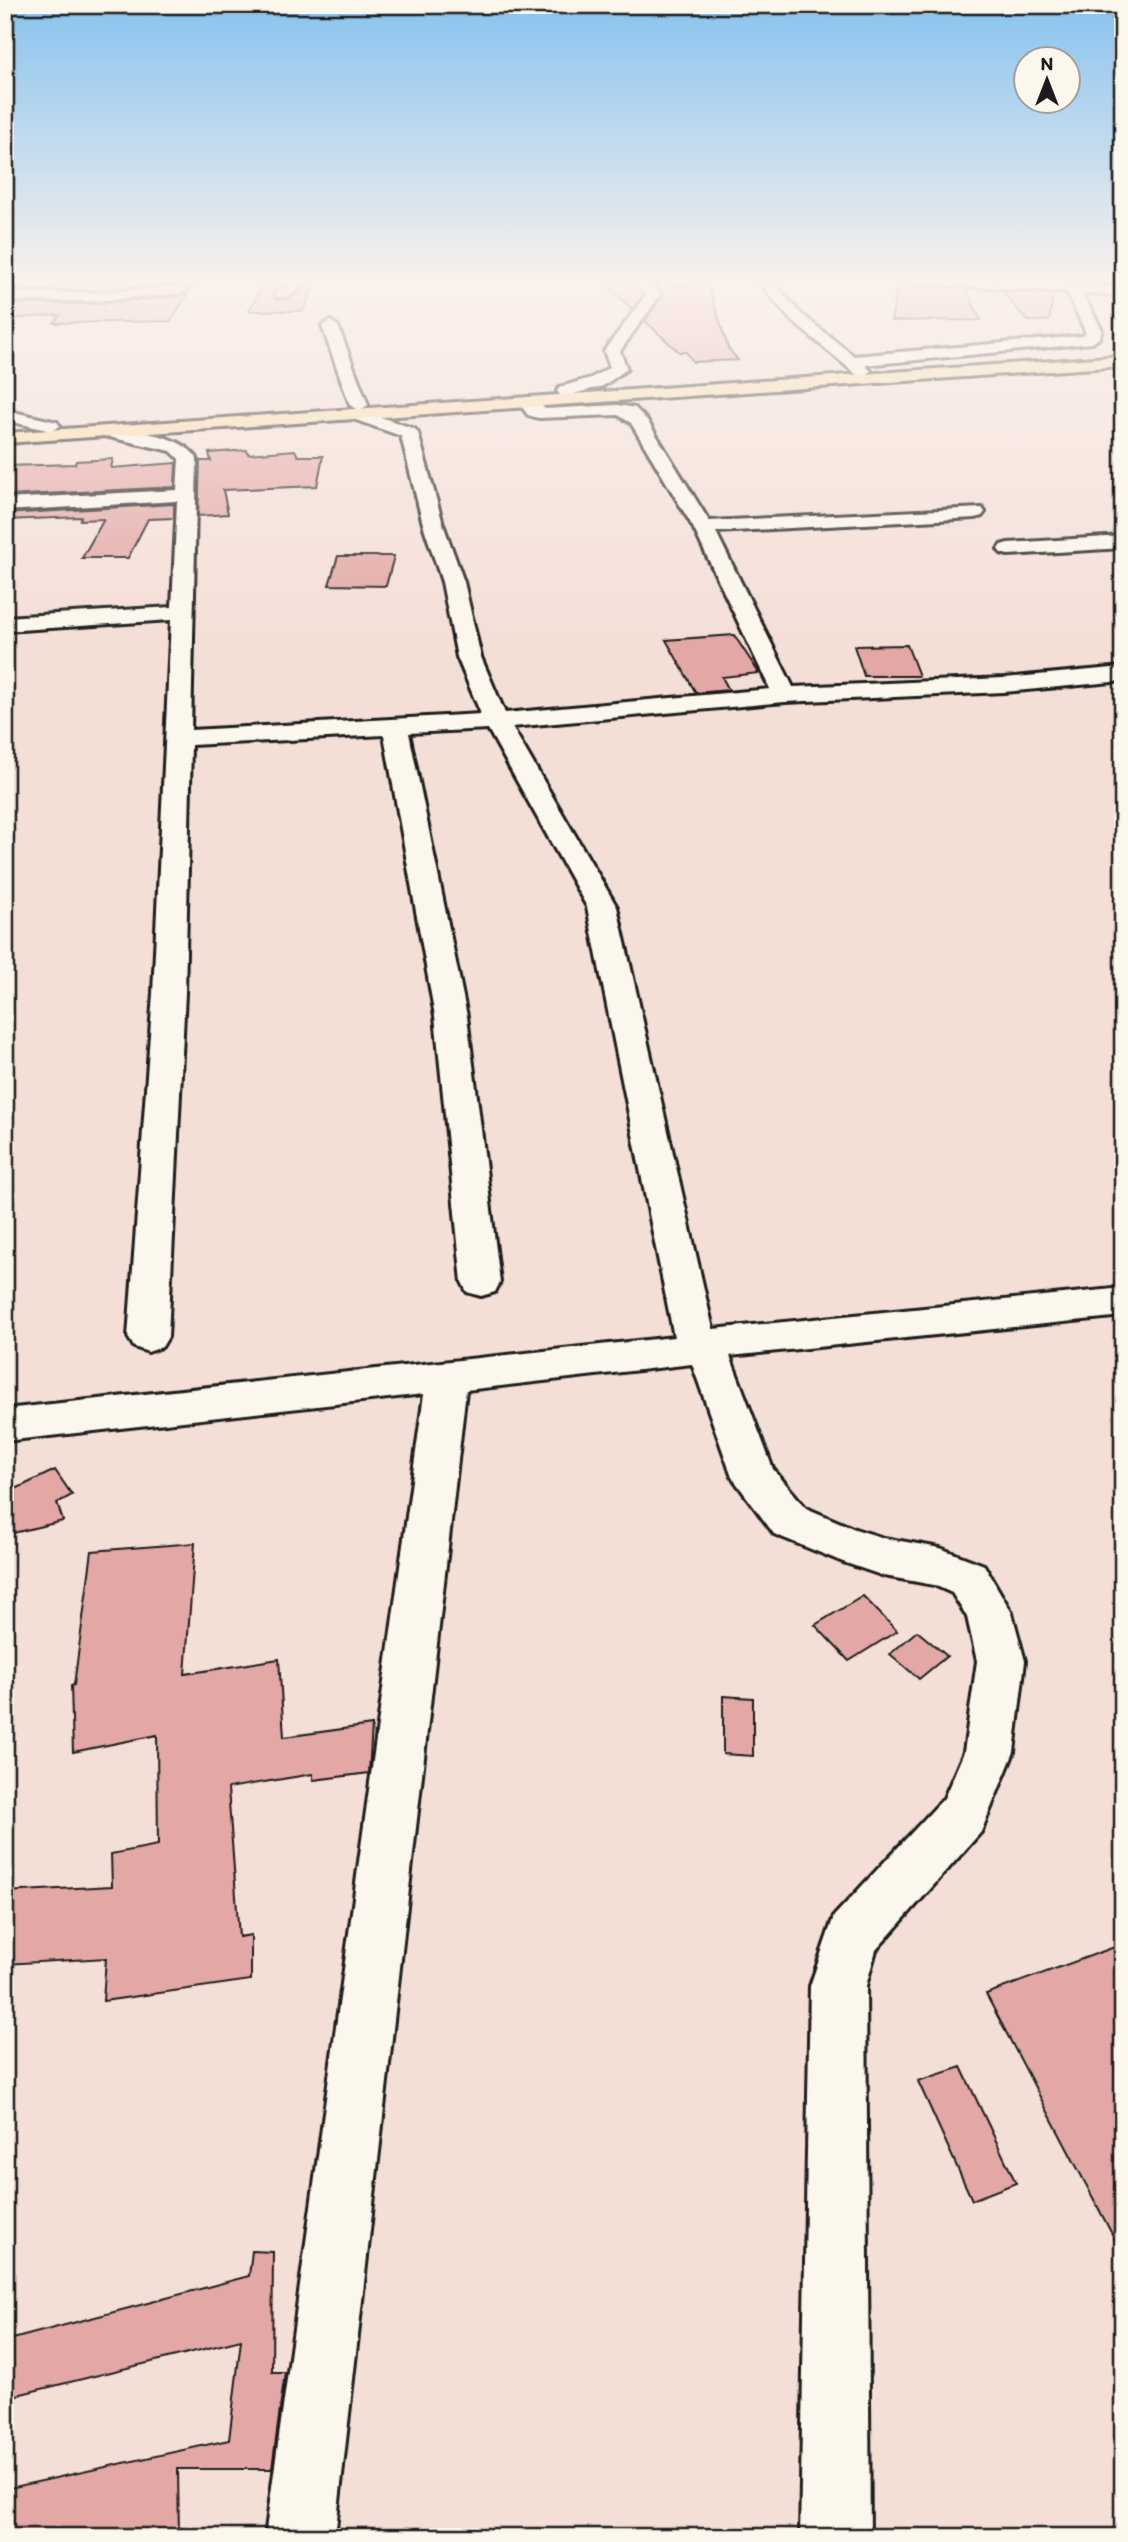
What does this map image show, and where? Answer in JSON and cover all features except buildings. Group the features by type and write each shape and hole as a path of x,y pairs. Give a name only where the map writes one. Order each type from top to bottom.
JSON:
{"main road":[{"path":"5,438 483,399"},
{"path":"5,430 576,399"}],"street":[{"path":"355,399 359,410 409,433 433,524 453,582 469,657 496,721 602,907 701,1346 754,1477 790,1521 853,1547 884,1557 940,1567 968,1579 989,1613 1001,1661 989,1752 963,1815 853,1935 838,1986 835,2537"},
{"path":"527,402 534,411 544,414 618,410 629,412 638,420 703,527 785,695"},
{"path":"5,415 51,426"},
{"path":"106,431 177,447 188,458 169,993 148,1337"},
{"path":"5,505 186,495"},
{"path":"703,527 975,512"},
{"path":"1008,549 1123,542"},
{"path":"5,624 183,613"},
{"path":"180,738 496,721 785,695 991,686 1123,674"},
{"path":"395,727 451,1016 481,1282"},
{"path":"5,1425 447,1378 701,1346 1123,1302"},
{"path":"300,2537 447,1378"}]}
